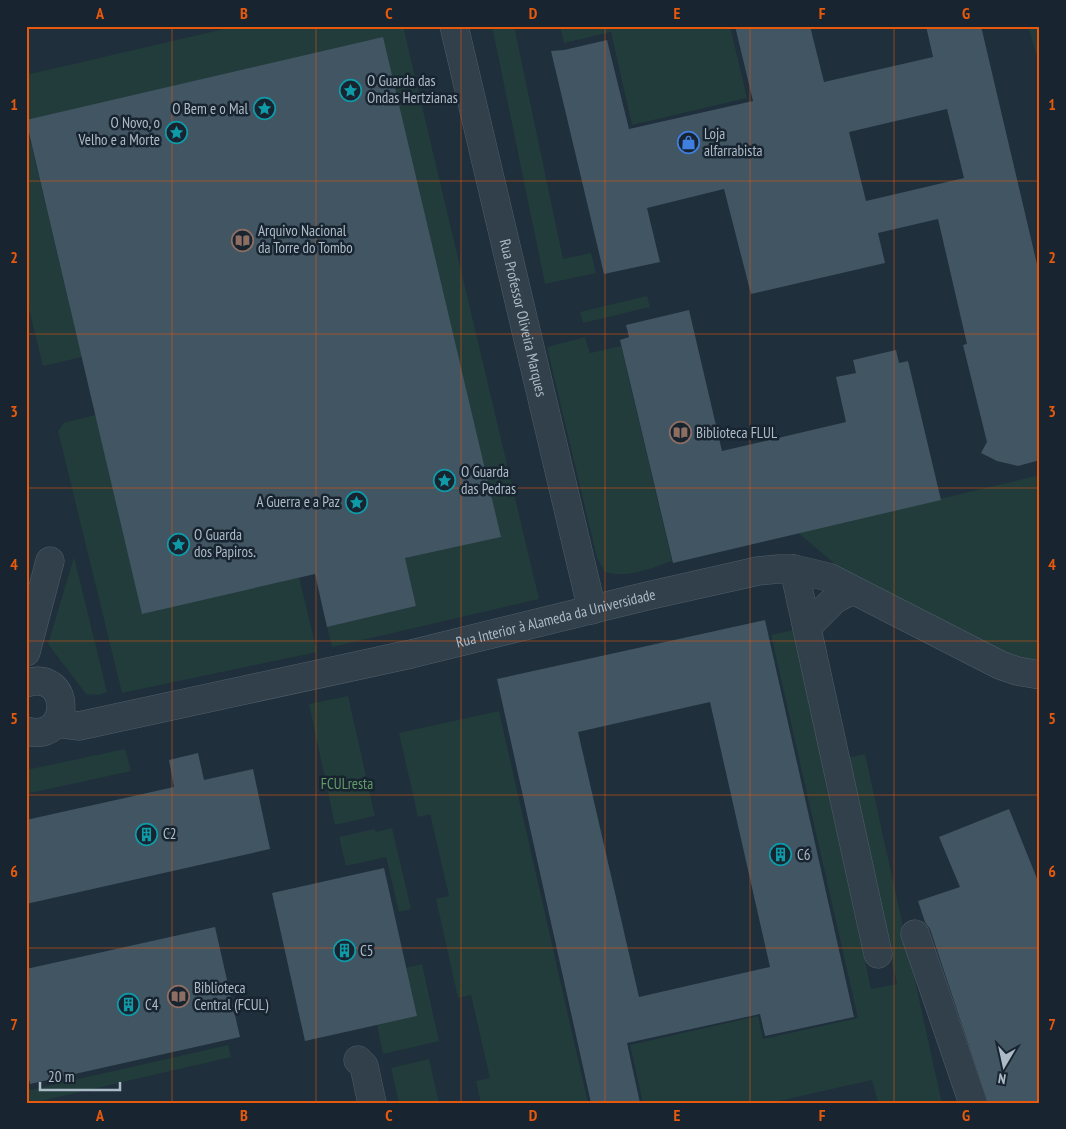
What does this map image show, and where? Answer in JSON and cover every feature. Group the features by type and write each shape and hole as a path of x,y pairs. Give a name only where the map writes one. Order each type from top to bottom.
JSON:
{"street":[{"name":"Rua Professor Oliveira Marques","path":"454,26 592,610"},
{"path":"26,652 50,560"},
{"name":"Rua Interior à Alameda da Universidade","path":"26,731 35,733 43,731 56,723 78,726 411,654 758,571 778,569 794,569 828,577 1000,665 1040,675"},
{"path":"794,569 878,954"},
{"path":"807,627 835,599 853,590"},
{"path":"26,683 41,681 49,684 56,690 62,706 56,723"},
{"path":"915,934 972,1103"},
{"path":"358,1060 364,1066 372,1103"}],"green space":[{"path":"237,26 403,26 539,599 332,647 327,627 416,606 405,558 500,537 26,120 26,75"},
{"path":"492,26 514,26 563,259 591,253 596,273 545,284"},
{"path":"560,26 730,26 747,98 632,125 611,32 564,43"},
{"path":"1028,26 1040,26 1040,67"},
{"path":"26,123 82,357 43,366 26,297"},
{"path":"647,296 650,307 583,323 580,312"},
{"path":"585,337 590,353 621,346 672,561 639,572 613,574 605,572 597,558 547,347"},
{"path":"95,415 299,577 317,652 122,693 58,431 64,423"},
{"path":"1040,475 1040,662 1025,660 1007,654 841,569 798,533"},
{"path":"74,557 107,692 99,695 86,694 48,644"},
{"path":"793,630 871,989 897,984 846,758 865,754 942,1103 878,1103 872,1080 770,1103 643,1103 630,1045 758,1016 763,1039 858,1018 771,635"},
{"name":"FCULresta","path":"348,696 375,816 335,825 309,704"},
{"path":"499,711 588,1103 481,1103 476,1081 490,1078 471,995 458,998 436,899 449,896 430,814 418,817 399,733"},
{"path":"125,749 131,771 26,794 26,770"},
{"path":"392,828 411,909 399,912 386,857 346,866 339,837 374,829 376,832"},
{"path":"422,964 439,1041 383,1054 377,1025 417,1016 406,968"},
{"path":"228,1045 231,1057 26,1103 26,1091"},
{"path":"429,1059 439,1103 431,1103 431,1101 399,1103 391,1068"}],"building":[{"path":"735,26 810,26 824,82 933,57 926,26 981,26 1040,277 1040,460 1018,466 997,461 981,453 987,442 963,345 967,344 938,219 878,233 885,263 751,294 724,189 647,208 660,262 604,274 551,51 564,50 607,40 629,129 753,101","holes":["947,109 964,178 866,201 849,132"]},
{"name":"Arquivo Nacional da Torre do Tombo","path":"383,37 501,537 405,558 416,606 327,627 315,574 142,614 26,120"},
{"name":"Biblioteca FLUL","path":"689,310 722,451 846,422 836,377 856,373 853,360 896,350 899,363 908,361 941,500 673,563 620,340 629,337 626,325"},
{"name":"C6","path":"765,620 854,1017 765,1036 760,1014 627,1043 640,1103 591,1103 497,679","holes":["710,702 770,967 639,997 578,732"]},
{"name":"C2","path":"198,753 204,780 253,769 270,849 26,904 26,820 174,787 169,760"},
{"path":"1009,809 1040,886 1040,1103 988,1103 930,929 925,922 918,901 960,887 939,837"},
{"name":"C5","path":"384,868 417,1016 305,1041 272,893"},
{"name":"C4","path":"215,927 240,1037 30,1084 26,1068 26,969"}],"place":[{"name":"O Guarda das Ondas Hertzianas","path":"351,90"},
{"name":"O Bem e o Mal","path":"264,109"},
{"name":"O Novo, o Velho e a Morte","path":"176,132"},
{"name":"Loja alfarrabista","path":"688,143"},
{"name":"Arquivo Nacional da Torre do Tombo","path":"242,240"},
{"name":"Biblioteca FLUL","path":"680,433"},
{"name":"O Guarda das Pedras","path":"445,481"},
{"name":"A Guerra e a Paz","path":"356,502"},
{"name":"O Guarda dos Papiros.","path":"178,544"},
{"name":"C2","path":"147,834"},
{"name":"C6","path":"781,855"},
{"name":"C5","path":"344,951"},
{"name":"Biblioteca Central (FCUL)","path":"178,997"},
{"name":"C4","path":"129,1005"}]}
